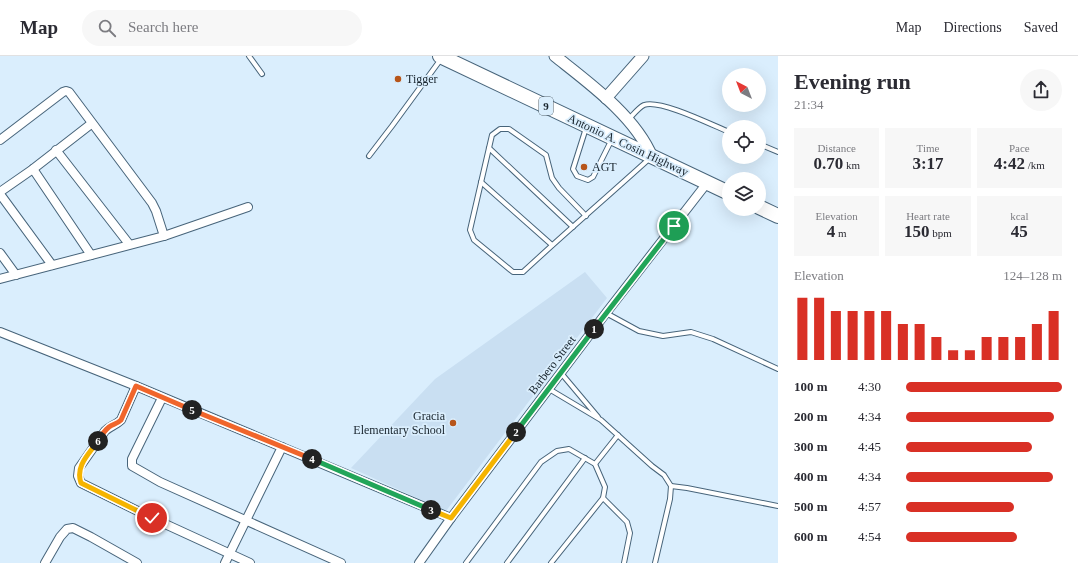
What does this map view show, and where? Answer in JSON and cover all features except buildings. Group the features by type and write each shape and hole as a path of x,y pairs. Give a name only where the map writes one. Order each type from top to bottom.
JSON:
{"highway":[{"name":"Antonio A. Cosin Highway","path":"441,57 722,190"},
{"path":"766,210 778,216"}],"street":[{"path":"555,56 606,98 646,143 652,157"},
{"path":"606,98 643,56"},
{"path":"0,140 63,92 69,92 91,124 152,203 156,210 164,236"},
{"path":"52,265 0,193 91,124"},
{"path":"56,150 129,244"},
{"path":"33,169 91,255"},
{"name":"Barbero Street","path":"419,563 451,518 606,313 707,183"},
{"path":"0,279 164,236 248,207"},
{"path":"0,253 16,275"},
{"path":"0,332 136,386 451,518"},
{"path":"136,386 121,420 117,424 110,426 105,431 79,468 78,476 81,483 250,563"},
{"path":"162,398 132,459 132,466 160,482 341,563"},
{"path":"225,563 247,521 282,447"},
{"path":"45,563 60,537 67,529 73,528 137,563"}],"lane":[{"path":"249,56 262,74"},
{"path":"369,156 441,57"},
{"path":"627,121 636,111 645,105 654,104 669,107 722,129"},
{"path":"587,126 573,170 577,176 588,180 593,177 612,138"},
{"path":"586,216 559,188 552,178 546,155 509,129 500,129 492,135 470,230 474,240 513,272 523,272 552,245 586,216 652,157"},
{"path":"766,147 778,152"},
{"path":"488,148 573,227"},
{"path":"481,182 552,245"},
{"path":"606,313 639,331 663,336 691,332 705,336 778,369"},
{"path":"561,373 600,420"},
{"path":"549,389 600,420 664,475 671,486 670,499 655,563"},
{"path":"595,464 618,435"},
{"path":"466,563 541,462 557,451 569,449 595,464 605,486 603,498 551,563"},
{"path":"507,563 585,458"},
{"path":"671,486 778,506"},
{"path":"603,498 627,522 630,533 624,563"}],"shaded area":[{"name":"Gracia Elementary School","path":"585,272 607,298 446,511 351,468 435,379"}],"place":[{"name":"Tigger","path":"398,79"},
{"name":"AGT","path":"584,167"},
{"name":"Gracia Elementary School","path":"453,423"}],"route":[{"path":"152,518 81,483 78,476 79,468 105,431 110,426 117,424 121,420 136,386 451,518 606,313 674,226"}]}
